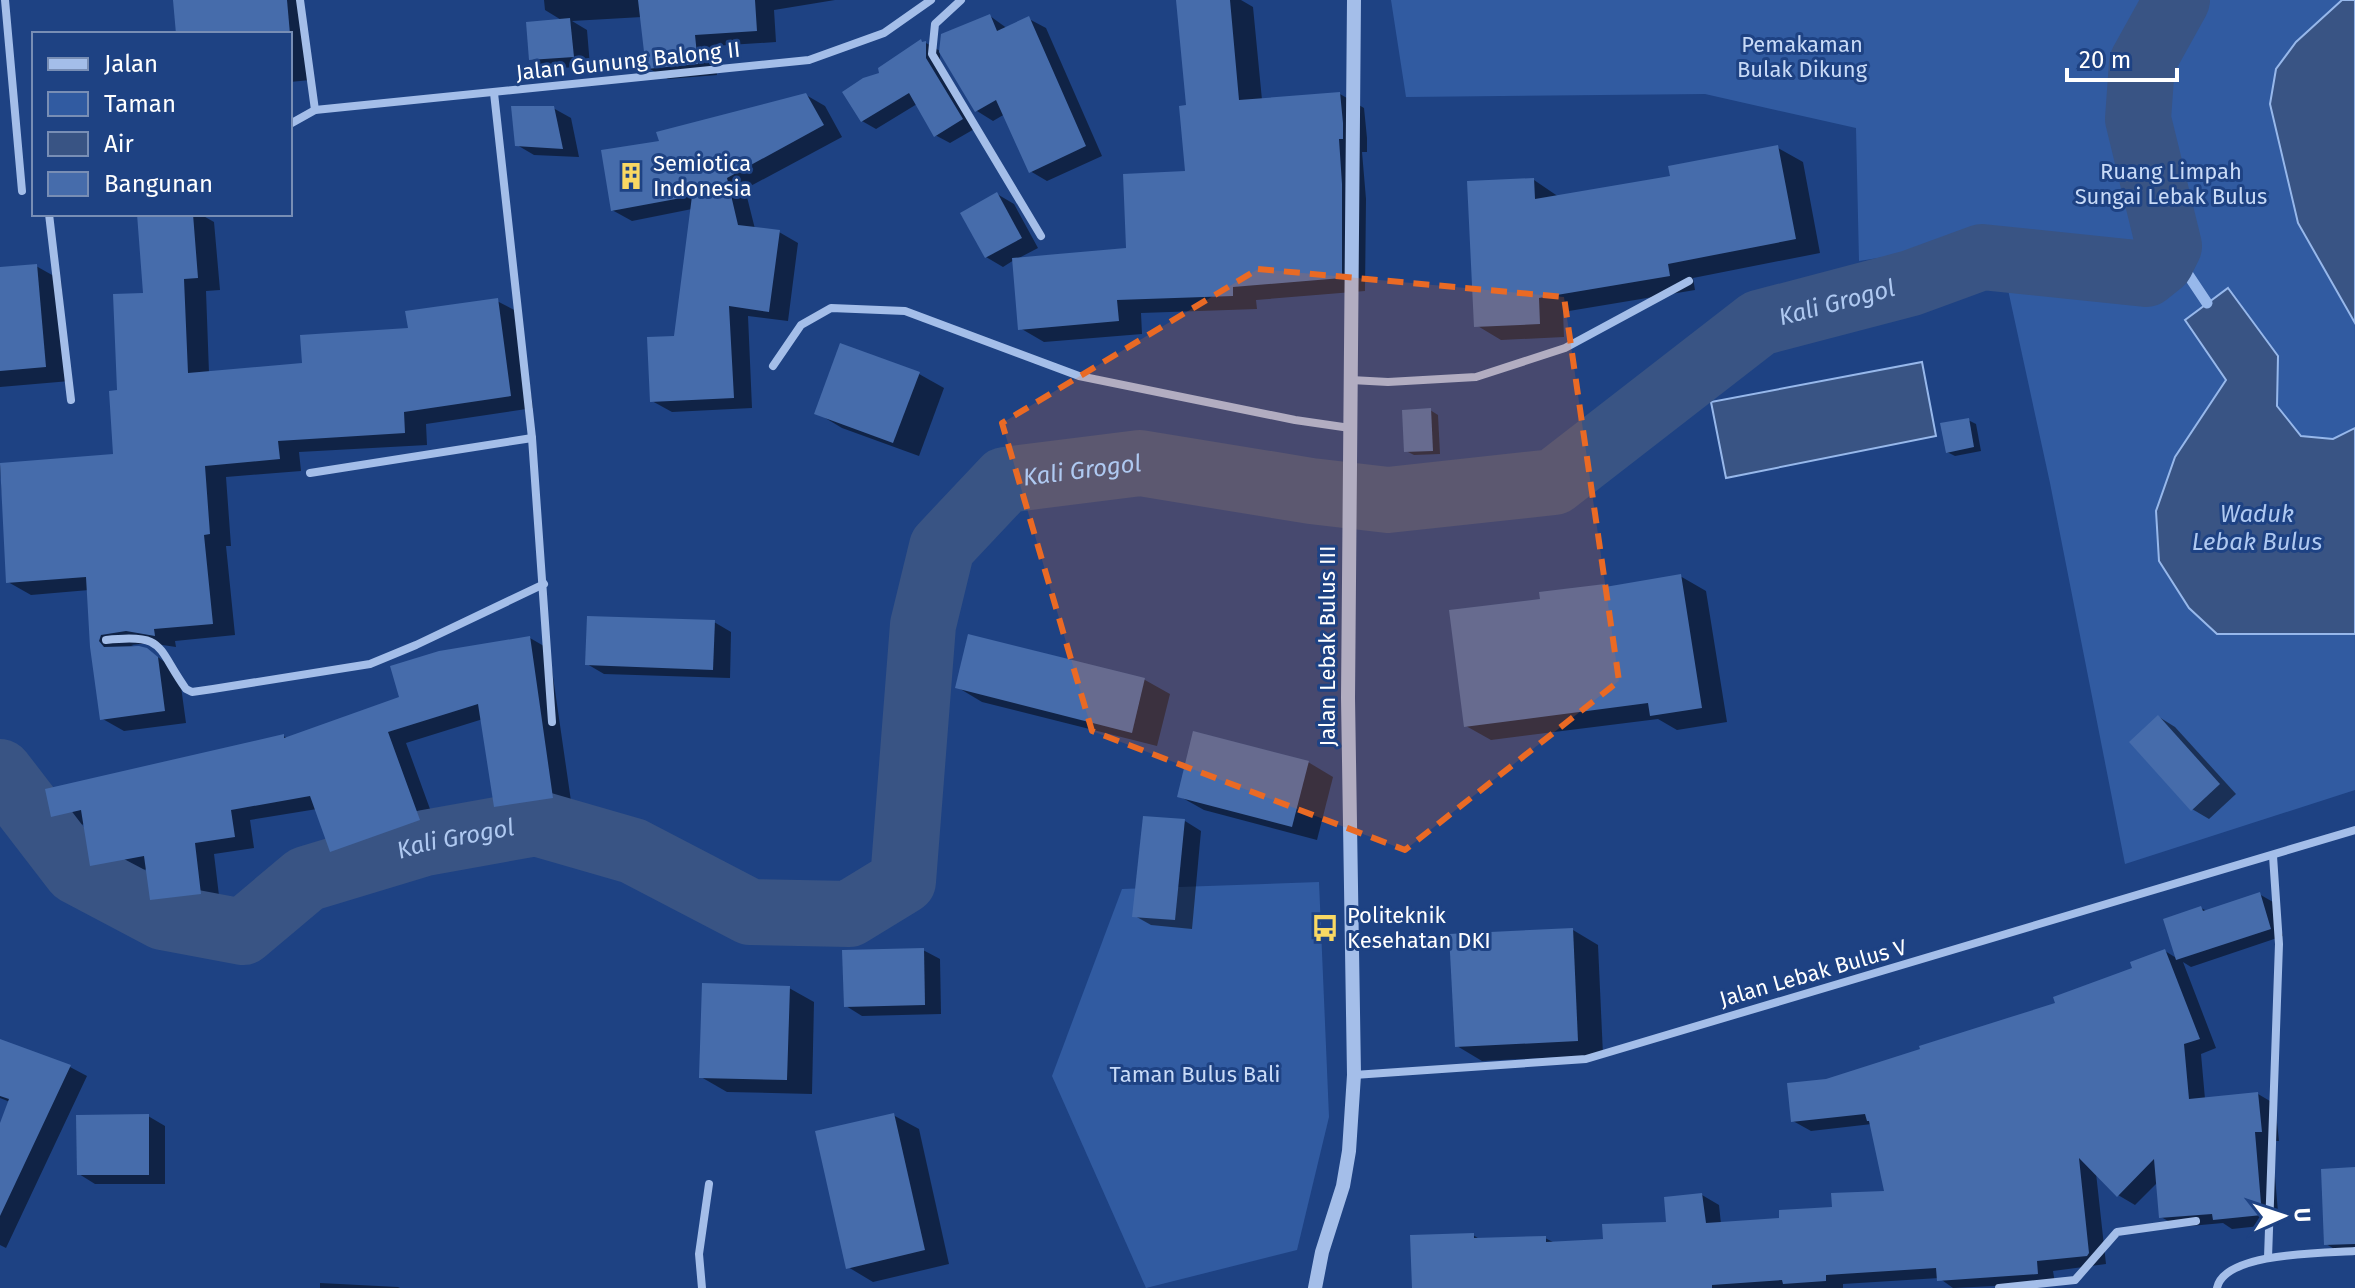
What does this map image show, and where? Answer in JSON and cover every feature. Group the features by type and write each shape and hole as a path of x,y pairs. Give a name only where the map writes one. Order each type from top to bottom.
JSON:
{"street":[{"path":"5,0 22,191"},
{"path":"300,0 315,110"},
{"name":"Jalan Gunung Balong II","path":"292,123 315,110 809,60 884,33 931,0"},
{"path":"961,0 935,24 932,54 1041,236"},
{"name":"Jalan Lebak Bulus III","path":"1315,1288 1322,1252 1343,1186 1349,1151 1354,1075 1348,714 1354,0"},
{"path":"494,93 532,438 552,722"},
{"path":"49,216 71,400"},
{"path":"1351,380 1388,382 1476,377 1565,348 1689,281"},
{"path":"773,366 801,325 831,308 905,311 1079,376 1295,420 1350,428"},
{"path":"310,473 532,438"},
{"path":"106,640 135,636 150,640 163,649 186,689 192,692 370,664 544,584"},
{"name":"Jalan Lebak Bulus V","path":"1354,1075 1586,1059 2355,830"},
{"path":"2268,1258 2279,944 2273,856"},
{"path":"702,1288 699,1254 709,1184"},
{"path":"1999,1288 2075,1280 2117,1232 2196,1221"},
{"path":"2217,1288 2224,1274 2233,1268 2268,1258 2355,1251"}],"highlighted area":[{"path":"1258,269 1564,297 1619,681 1405,850 1092,731 1002,423"}],"green space":[{"name":"Ruang Limpah Sungai Lebak Bulus","path":"1391,0 2355,0 2355,790 2125,864 2050,483 1997,239 1859,261 1856,128 1705,94 1406,97"},
{"name":"Taman Bulus Bali","path":"1319,882 1329,1117 1297,1250 1146,1288 1052,1076 1122,889"}],"water":[{"path":"2342,0 2355,0 2355,323 2298,223 2270,104 2276,69 2296,42"},
{"name":"Waduk Lebak Bulus","path":"2228,288 2278,356 2277,406 2301,436 2333,439 2355,428 2355,634 2217,634 2189,608 2159,561 2156,511 2175,457 2226,380 2185,320"},
{"path":"1922,362 1936,436 1726,478 1711,402"}],"building":[{"path":"173,0 287,0 290,32 176,32"},
{"path":"638,0 755,0 757,31 695,35 698,64 646,69"},
{"path":"1176,0 1230,0 1239,100 1340,92 1343,123 1343,139 1339,139 1342,278 1233,287 1233,296 1117,300 1119,321 1018,330 1012,258 1126,248 1123,174 1185,171 1179,106 1186,105"},
{"path":"990,14 997,31 1029,16 1086,146 1029,173 996,100 975,112 939,52 941,34"},
{"path":"570,18 574,57 529,60 526,22"},
{"path":"921,39 922,42 926,41 926,58 963,119 934,137 909,93 861,122 842,92 863,78 879,73 878,68"},
{"path":"806,93 824,125 727,178 738,225 780,230 769,312 729,306 734,398 650,402 647,337 674,336 692,196 611,211 601,150 659,141 656,132"},
{"path":"511,106 554,106 563,149 515,146"},
{"path":"1778,145 1796,239 1668,264 1670,276 1539,298 1540,324 1474,327 1467,181 1534,178 1535,199 1670,176 1668,166"},
{"path":"997,192 1022,238 985,258 960,213"},
{"path":"137,216 193,216 198,278 184,279 188,373 302,363 300,335 408,328 405,311 498,298 511,396 404,412 405,433 278,441 280,459 205,466 210,534 204,535 213,624 154,629 155,636 126,631 101,635 99,641 104,647 139,646 158,657 165,711 100,720 90,647 86,577 6,583 0,463 113,454 109,391 117,390 113,294 143,293"},
{"path":"37,264 46,367 0,371 0,267"},
{"path":"840,343 920,372 893,443 814,414"},
{"path":"1431,408 1433,451 1404,452 1402,410"},
{"path":"1969,418 1974,447 1946,453 1940,423"},
{"path":"1681,574 1702,708 1650,716 1648,703 1464,727 1449,610 1540,599 1539,592 1605,584 1605,587"},
{"path":"587,616 715,620 713,670 585,665"},
{"path":"968,634 1145,678 1132,733 955,688"},
{"path":"530,636 553,798 494,807 478,704 388,732 420,820 330,852 310,796 231,810 235,837 195,843 201,894 150,900 144,856 90,866 81,810 51,817 45,789 284,734 284,738 399,697 390,666 439,651"},
{"path":"2158,715 2220,784 2191,811 2129,742"},
{"path":"1193,731 1309,761 1292,827 1177,797"},
{"path":"1143,816 1185,819 1175,920 1132,917"},
{"path":"2260,892 2271,929 2176,960 2163,919 2201,906 2203,911"},
{"path":"1573,928 1578,1041 1455,1047 1449,934"},
{"path":"924,948 925,1005 844,1007 842,950"},
{"path":"2165,949 2200,1039 2184,1044 2189,1099 2258,1092 2262,1132 2255,1132 2262,1215 2213,1220 2212,1214 2159,1218 2154,1159 2117,1197 2079,1158 2089,1253 2087,1256 2037,1261 2038,1274 1937,1281 1936,1268 1826,1275 1826,1281 1783,1284 1782,1280 1712,1285 1712,1288 1412,1288 1410,1235 1474,1233 1474,1238 1546,1236 1546,1242 1603,1239 1602,1224 1666,1222 1664,1197 1702,1193 1706,1223 1779,1218 1779,1210 1832,1207 1831,1193 1884,1191 1865,1114 1791,1122 1787,1083 1826,1079 2055,1003 2053,997 2132,968 2130,962"},
{"path":"702,983 790,986 787,1080 699,1078"},
{"path":"0,1039 71,1065 0,1216 0,1123 9,1099 0,1096"},
{"path":"894,1113 925,1250 846,1269 815,1131"},
{"path":"149,1114 149,1175 77,1175 76,1115"},
{"path":"2355,1167 2355,1244 2324,1245 2321,1169"}],"waterway":[{"name":"Kali Grogol","path":"0,772 76,871 163,917 243,932 306,879 425,843 536,823 633,851 750,912 849,914 903,881 923,625 942,547 1005,480 1140,463 1311,491 1388,500 1554,482 1759,323 1911,283 1982,257 2146,274 2161,262 2169,246 2138,119 2142,63 2177,0"},
{"path":"2169,246 2207,303"}],"place":[{"name":"Semiotica Indonesia","path":"631,176"},
{"name":"Politeknik Kesehatan DKI","path":"1325,928"}],"park label":[{"name":"Pemakaman Bulak Dikung","path":"1802,56"}]}
